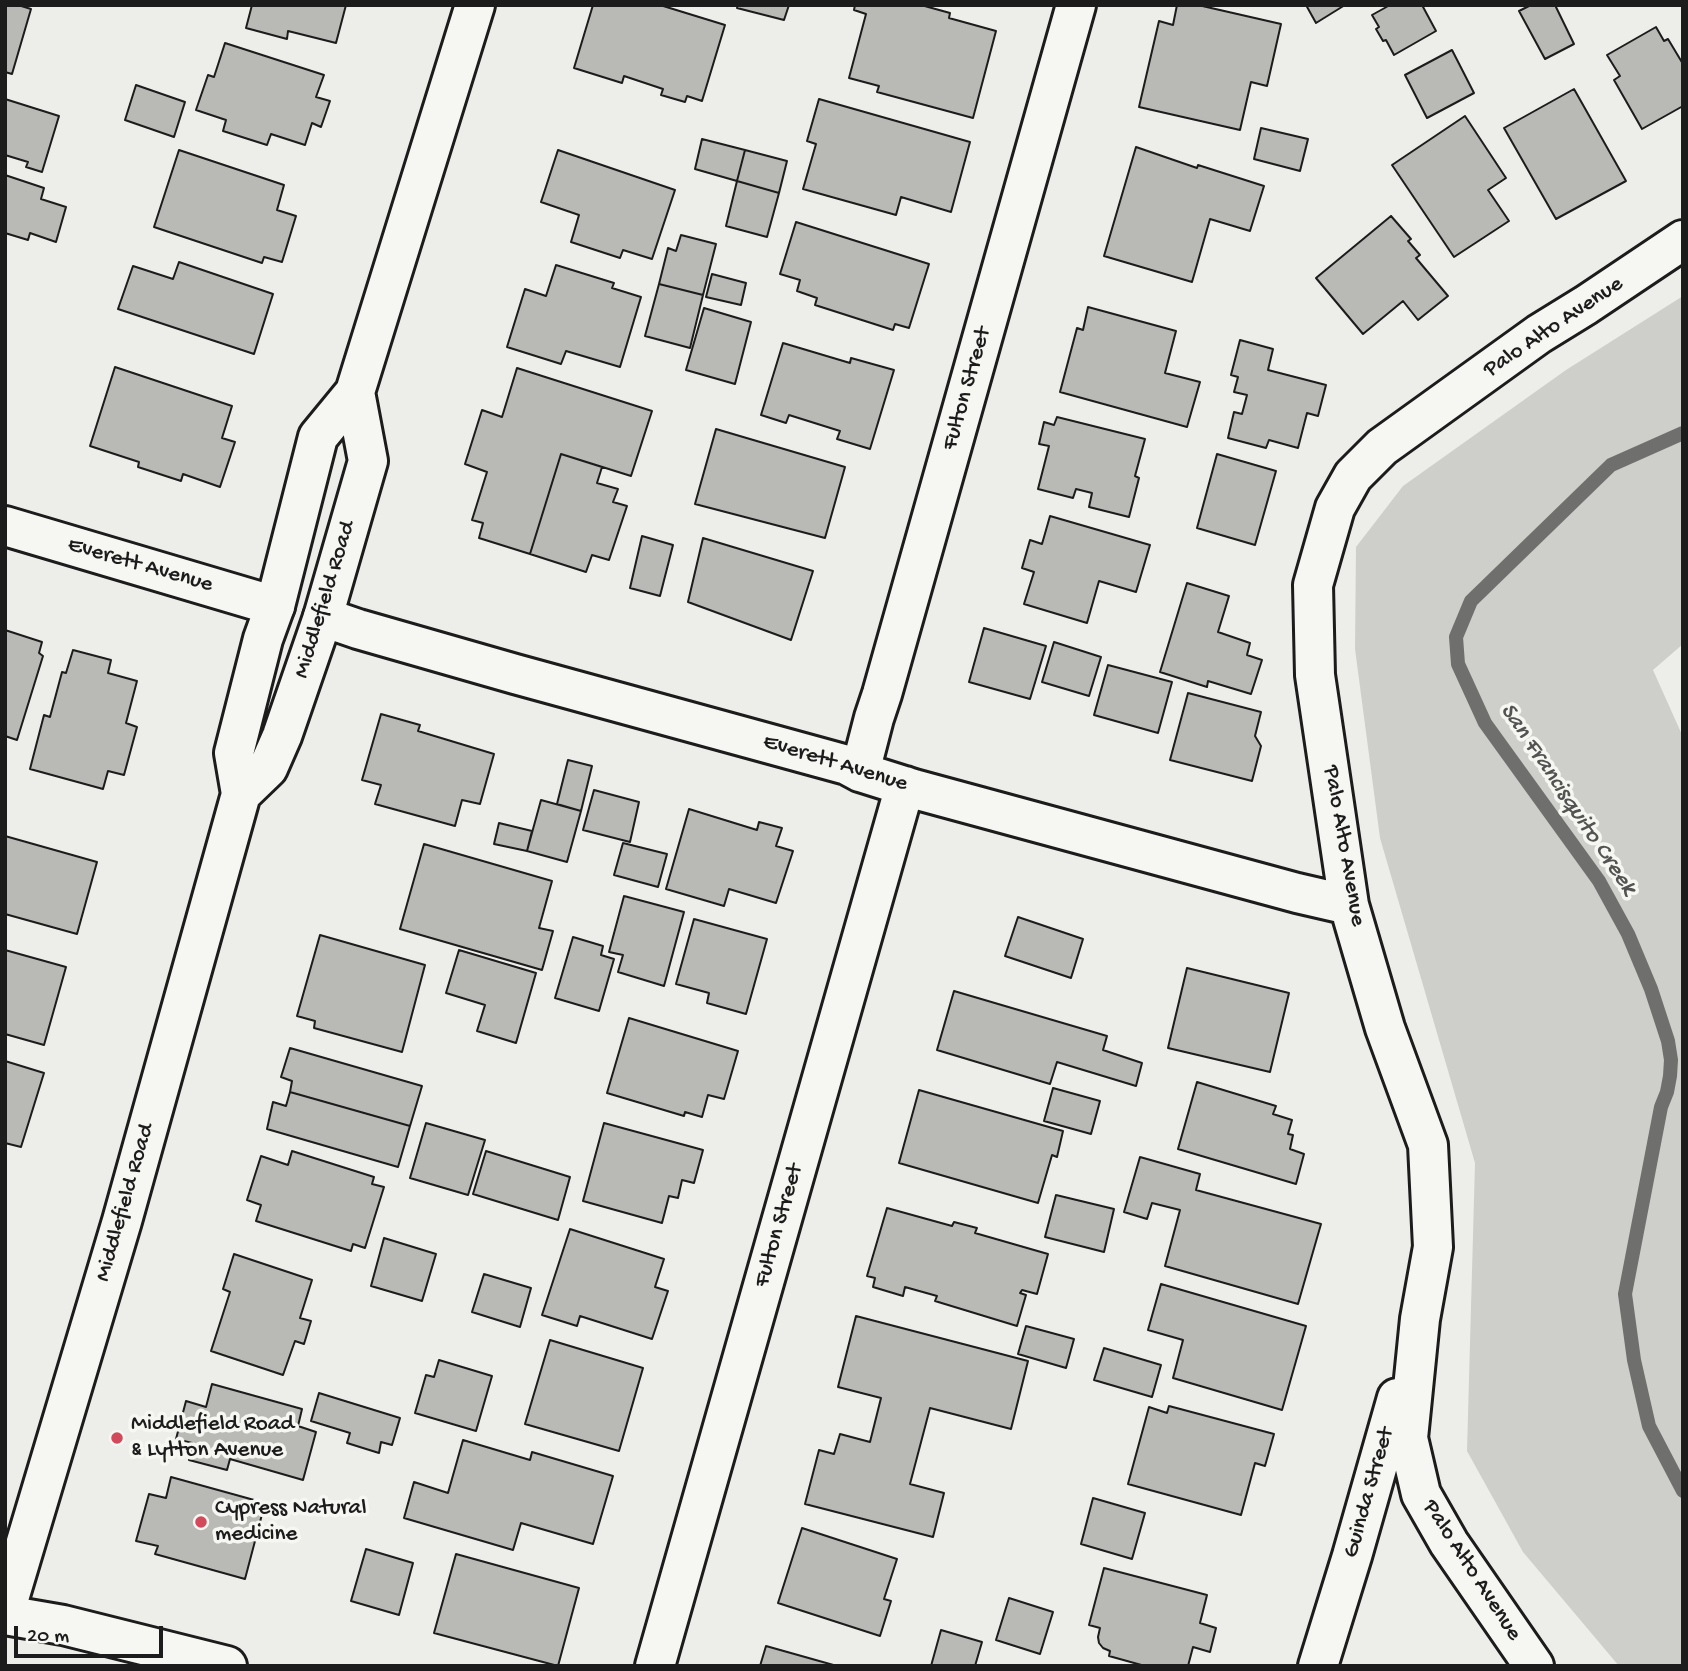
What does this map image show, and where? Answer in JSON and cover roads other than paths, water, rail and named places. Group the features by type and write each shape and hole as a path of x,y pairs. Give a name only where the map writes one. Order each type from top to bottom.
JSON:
{"street":[{"name":"Middlefield Road","path":"5,1614 118,1234 241,793 234,753 318,437 355,391 475,5"},
{"name":"Fulton Street","path":"860,772 1076,5"},
{"name":"Palo Alto Avenue","path":"1534,1666 1449,1543 1421,1493 1408,1438 1420,1319 1433,1247 1428,1145 1385,1028 1349,905 1315,675 1313,585 1335,508 1353,476 1382,447 1539,334 1683,240"},
{"name":"Middlefield Road","path":"241,793 268,768 282,736 323,617 368,461 355,391"},
{"path":"308,479 325,493 314,581 323,617"},
{"name":"Everett Avenue","path":"5,526 275,606"},
{"path":"275,606 289,640 276,702 282,736"},
{"name":"Everett Avenue","path":"323,617 515,674 847,765 860,772 905,786 1349,905"},
{"name":"Fulton Street","path":"655,1666 905,786"},
{"name":"Guinda Street","path":"1318,1666 1420,1319"},
{"path":"5,1614 63,1625 228,1666"}],"waterway":[{"name":"San Francisquito Creek","path":"1683,433 1611,465 1471,601 1456,637 1458,664 1485,723 1599,881 1628,934 1651,989 1668,1041 1670,1076 1661,1107 1625,1294 1634,1360 1649,1426 1683,1491"}],"place":[{"name":"Middlefield Road & Lytton Avenue","path":"117,1438"},
{"name":"Cypress Natural medicine","path":"201,1522"}]}
